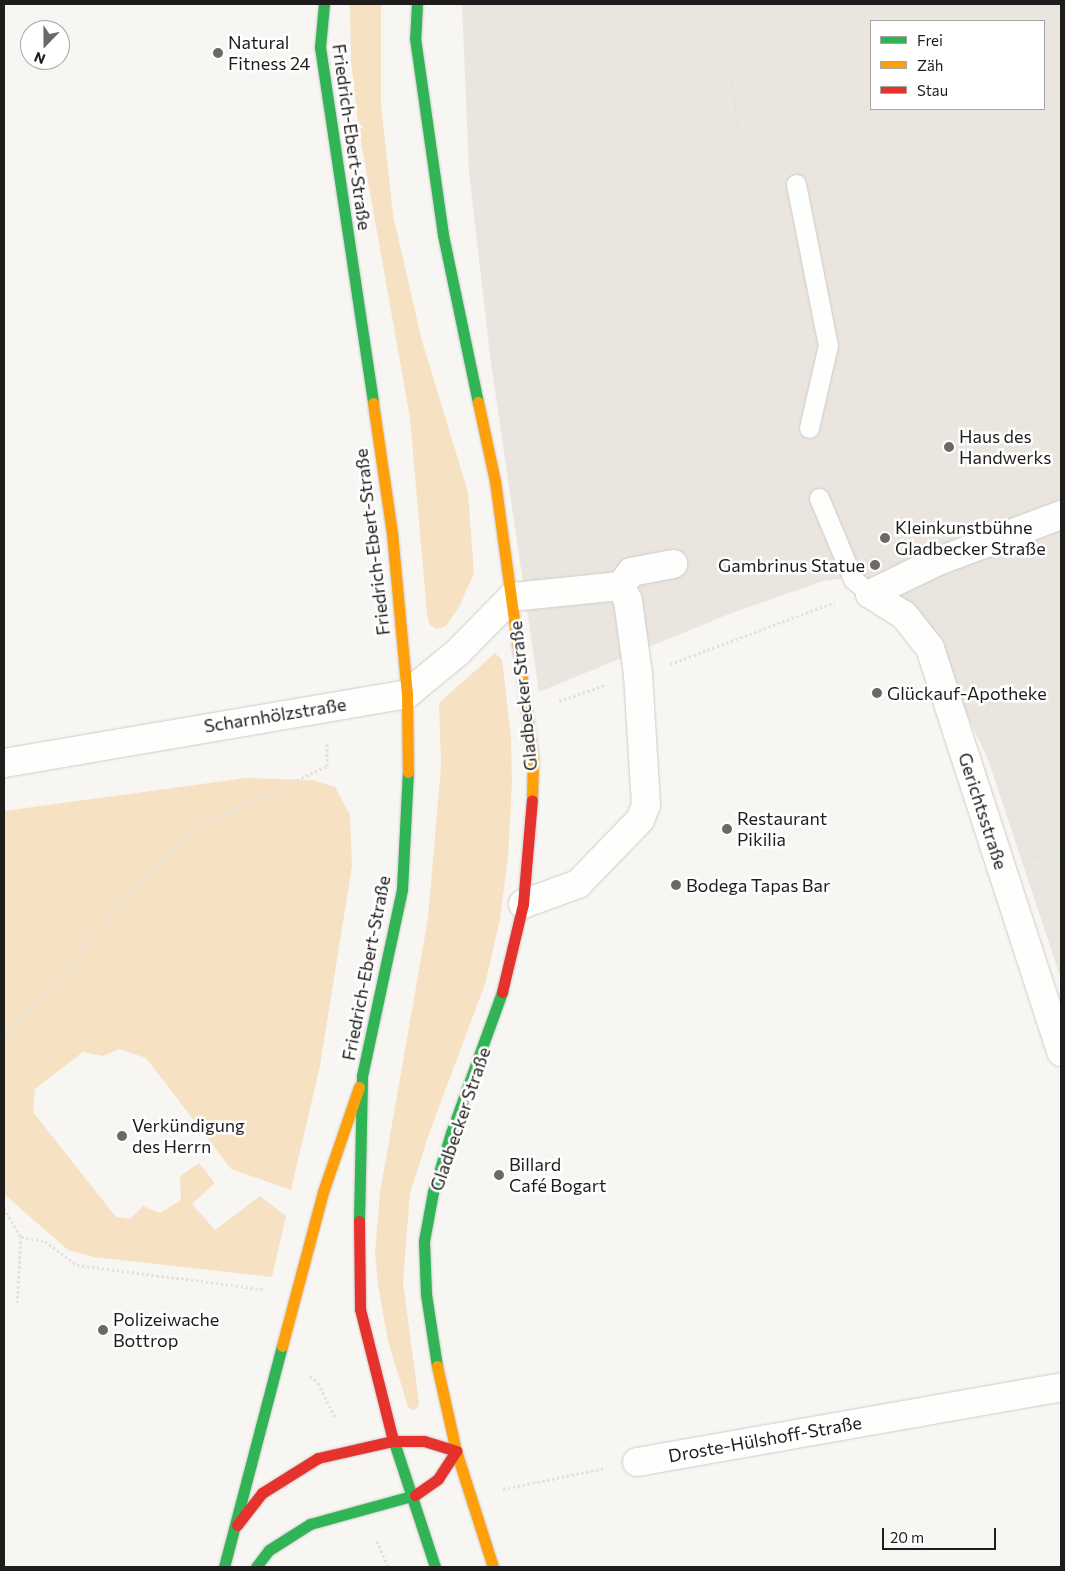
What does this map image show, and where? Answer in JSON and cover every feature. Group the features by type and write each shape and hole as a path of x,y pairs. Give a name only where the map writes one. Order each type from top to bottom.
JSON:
{"main road":[{"name":"Friedrich-Ebert-Straße","path":"324,4 320,47 392,533 407,694 408,766 402,889 362,1076"},
{"path":"417,4 414,38 443,235 495,482 512,598"},
{"name":"Gladbecker Straße","path":"493,1567 456,1451 431,1334 424,1241 433,1192 451,1132 498,1011 523,904 532,826 532,758 528,712 512,598"},
{"path":"224,1567 231,1532 324,1192 362,1076"},
{"path":"362,1076 358,1253 360,1309 393,1441 435,1567"},
{"path":"231,1532 262,1494 318,1458 393,1441 424,1441 456,1451 438,1479 412,1497 310,1524 270,1550 256,1567"}],"street":[{"path":"870,594 936,562 1061,515"},
{"path":"523,904 578,884 650,823 646,805 638,674 628,601 621,586 631,572 674,564"},
{"name":"Gladbecker Straße","path":"512,598 621,586"},
{"name":"Gerichtsstraße","path":"870,594 904,615 930,648 1061,1052"},
{"path":"407,694 457,653 512,598"},
{"name":"Scharnhölzstraße","path":"4,763 327,706 407,694"},
{"name":"Droste-Hülshoff-Straße","path":"637,1462 1061,1387"}],"lane":[{"path":"796,184 828,345 809,428"},
{"path":"819,498 853,579 870,594"}],"path":[{"path":"730,69 740,140"},
{"path":"528,712 702,654 818,606 870,594"},
{"path":"4,1038 188,831 327,766 327,706"},
{"path":"4,1208 21,1237 18,1303"},
{"path":"21,1237 45,1241 77,1265 297,1294"},
{"path":"470,1496 637,1462"}],"shaded area":[{"path":"350,4 381,4 381,104 393,215 422,341 468,492 474,573 459,607 446,626 437,629 429,624 427,614 410,418 358,125 351,60"},
{"path":"462,4 1061,4 1061,979 989,762 935,646 861,576 823,581 729,614 539,692 491,363 469,173"},
{"path":"495,653 502,660 511,736 512,783 508,857 500,920 485,984 430,1131 410,1193 403,1282 419,1403 417,1409 412,1410 408,1407 388,1341 378,1285 375,1253 380,1193 428,918 441,766 439,703"},
{"path":"246,778 313,780 335,787 350,815 352,866 320,1066 291,1190 231,1169 146,1058 119,1049 103,1056 83,1052 35,1089 33,1112 116,1217 130,1219 143,1206 160,1213 181,1200 180,1176 199,1163 215,1183 192,1204 215,1230 260,1196 286,1216 272,1277 94,1257 68,1250 4,1194 4,811"}],"traffic: fast":[{"path":"324,4 320,47 373,403"},
{"path":"417,4 415,38 443,235 478,402"},
{"path":"359,1221 362,1076 402,889 408,772"},
{"path":"437,1366 426,1294 424,1241 433,1192 451,1133 502,992"},
{"path":"224,1567 282,1346"},
{"path":"392,1436 435,1567"},
{"path":"256,1567 269,1550 310,1524 415,1495"}],"traffic: slow":[{"path":"478,402 495,481 533,758 532,800"},
{"path":"373,403 392,533 407,694 408,772"},
{"path":"282,1346 323,1192 359,1087"},
{"path":"437,1366 456,1451 493,1567"}],"traffic: jam":[{"path":"502,992 523,904 532,800"},
{"path":"359,1221 360,1309 392,1436"},
{"path":"237,1525 262,1493 318,1458 393,1441 424,1441 456,1451 438,1479 415,1495"}],"place":[{"name":"Natural Fitness 24","path":"218,53"},
{"name":"Haus des Handwerks","path":"949,447"},
{"name":"Kleinkunstbühne Gladbecker Straße","path":"885,538"},
{"name":"Gambrinus Statue","path":"875,565"},
{"name":"Glückauf-Apotheke","path":"877,693"},
{"name":"Restaurant Pikilia","path":"727,829"},
{"name":"Bodega Tapas Bar","path":"676,885"},
{"name":"Verkündigung des Herrn","path":"122,1136"},
{"name":"Billard Café Bogart","path":"499,1175"},
{"name":"Polizeiwache Bottrop","path":"103,1330"}]}
